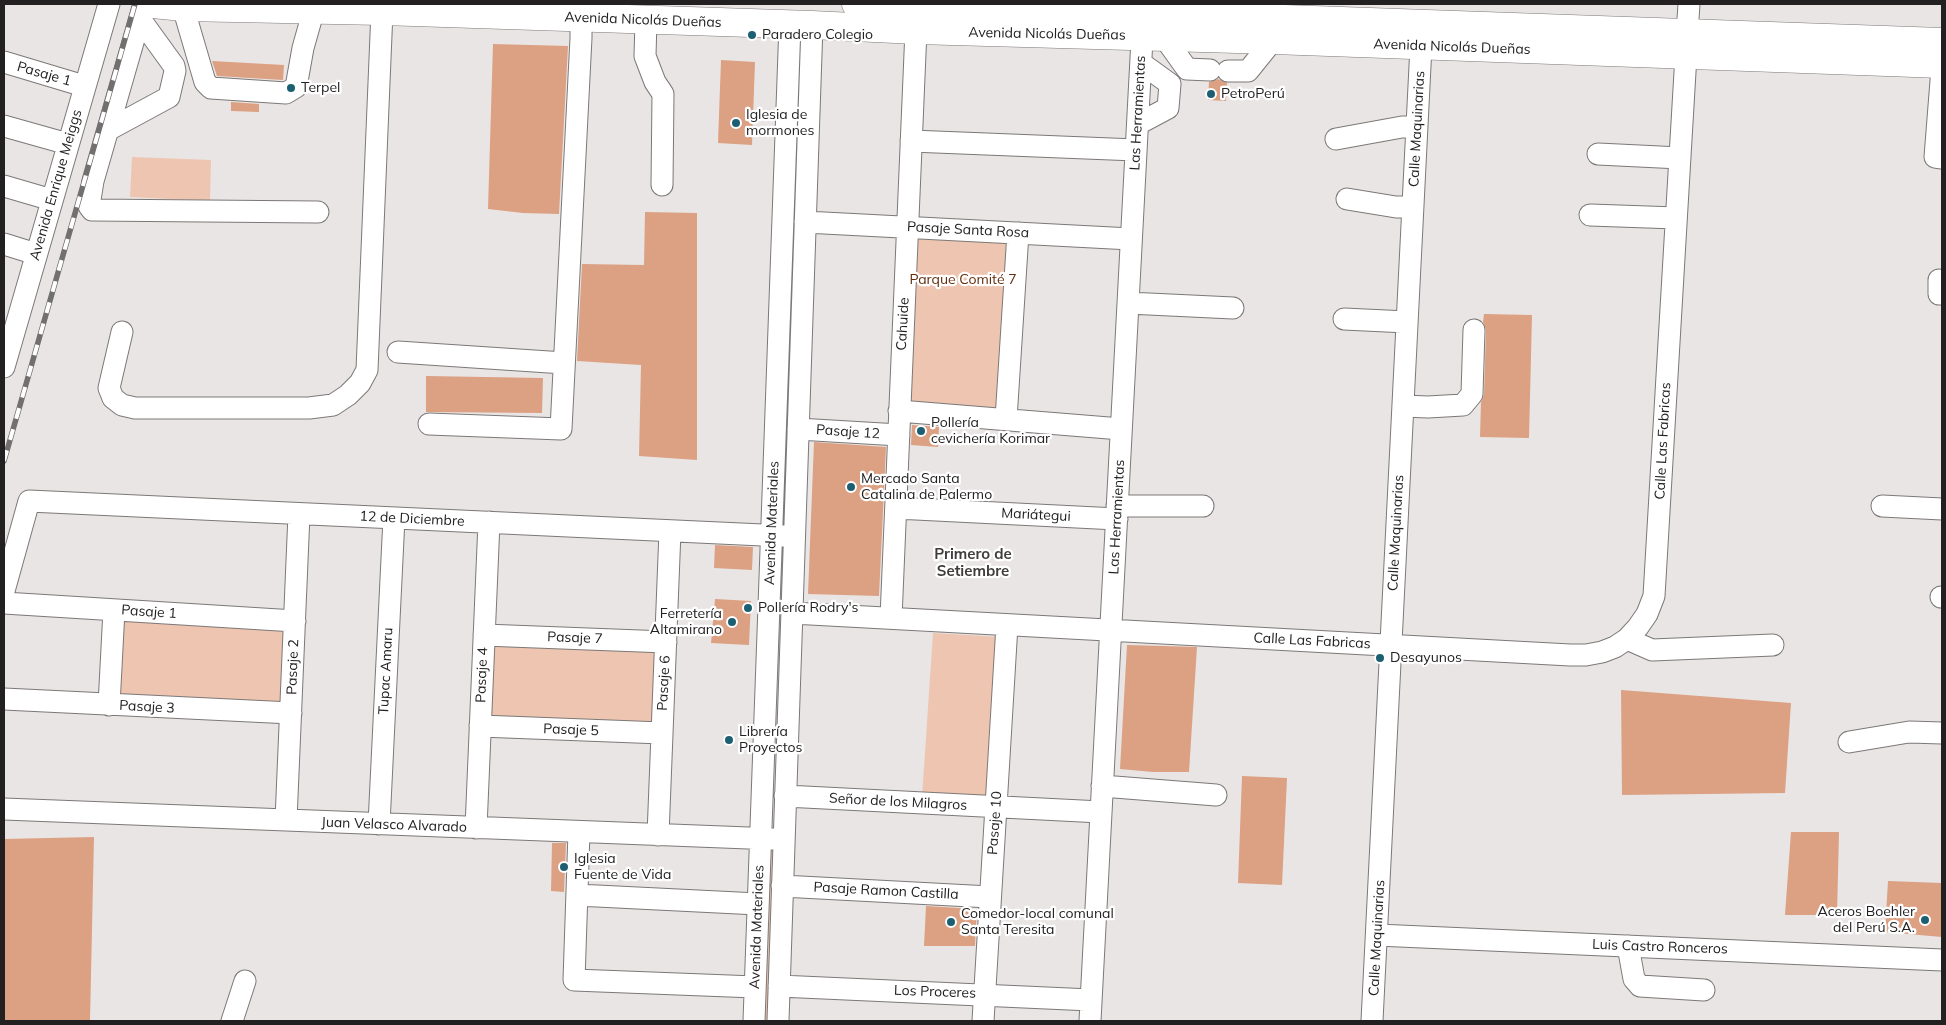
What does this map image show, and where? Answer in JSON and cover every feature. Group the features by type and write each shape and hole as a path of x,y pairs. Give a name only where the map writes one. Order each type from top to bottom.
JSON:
{"main road":[{"name":"Avenida Nicolás Dueñas","path":"856,4 906,5 1150,28"},
{"name":"Avenida Nicolás Dueñas","path":"146,9 183,7 382,11 581,19 801,24 916,30 1150,28 1686,45 1942,66"},
{"name":"Avenida Nicolás Dueñas","path":"1282,33 1421,46 1942,42"}],"street":[{"name":"Avenida Enrique Meiggs","path":"4,367 12,306 36,254 84,86 110,4"},
{"name":"Calle Las Fabricas","path":"792,613 1586,655 1615,647 1627,639 1638,628 1647,614 1654,596 1689,4"},
{"path":"906,5 916,30"},
{"path":"183,7 205,82 211,88 286,93 296,87 302,48 314,10"},
{"path":"108,130 169,97 176,71 146,9"},
{"path":"146,9 93,181 89,206 92,210 318,212"},
{"path":"122,332 108,388 113,398 122,405 135,408 310,408 333,405 348,395 360,383 367,370 382,11"},
{"path":"429,424 559,430 561,427 582,38 581,19"},
{"path":"646,20 645,56 654,82 663,94 662,185"},
{"name":"Avenida Materiales","path":"778,1021 805,222 801,24"},
{"name":"Avenida Materiales","path":"754,1021 771,535 801,24"},
{"path":"1150,28 1187,69 1219,71 1248,72 1282,33"},
{"name":"Las Herramientas","path":"1090,1021 1141,63 1150,28"},
{"name":"Cahuide","path":"891,618 916,30"},
{"name":"Calle Maquinarias","path":"1372,1021 1421,46"},
{"name":"Pasaje 1","path":"4,62 84,86"},
{"path":"176,71 200,63"},
{"path":"1141,63 1170,84"},
{"path":"1942,66 1935,157 1942,158"},
{"path":"1138,124 1168,108 1170,84 1187,69"},
{"path":"4,126 68,144"},
{"path":"1336,139 1402,127 1417,127"},
{"path":"911,140 1136,150"},
{"path":"1598,154 1680,158"},
{"path":"4,186 52,200"},
{"path":"1347,199 1396,207 1413,207"},
{"path":"1590,215 1676,218"},
{"name":"Pasaje Santa Rosa","path":"805,222 1131,238"},
{"path":"1006,419 1018,233"},
{"path":"4,244 36,254"},
{"path":"1128,303 1233,308"},
{"path":"1344,319 1407,322"},
{"path":"1403,406 1463,405 1472,394 1474,330"},
{"path":"398,352 564,362"},
{"path":"899,411 1121,429"},
{"name":"Pasaje 12","path":"798,429 898,435"},
{"name":"12 de Diciembre","path":"4,591 29,501 794,536"},
{"name":"Mariátegui","path":"896,508 1117,513 1204,506"},
{"path":"1882,506 1942,509"},
{"name":"Pasaje 2","path":"286,820 299,514"},
{"name":"Tupac Amaru","path":"379,824 394,518"},
{"name":"Pasaje 4","path":"476,828 489,522"},
{"name":"Pasaje 6","path":"658,835 670,531"},
{"name":"Pasaje 1","path":"4,603 295,621"},
{"path":"109,705 114,610"},
{"name":"Pasaje 10","path":"983,1021 1007,625"},
{"name":"Pasaje 7","path":"484,634 666,642"},
{"path":"1627,639 1652,650 1773,645"},
{"name":"Pasaje 3","path":"4,699 291,714"},
{"name":"Pasaje 5","path":"480,726 662,733"},
{"path":"1849,742 1909,732 1942,733"},
{"path":"1102,786 1216,796"},
{"name":"Señor de los Milagros","path":"785,796 1101,812"},
{"name":"Juan Velasco Alvarado","path":"4,810 784,839"},
{"path":"579,832 574,980 755,987"},
{"name":"Pasaje Ramon Castilla","path":"782,886 990,897"},
{"path":"577,895 758,904"},
{"name":"Luis Castro Ronceros","path":"1377,935 1942,960"},
{"path":"1628,946 1634,979 1640,986 1704,990"},
{"path":"232,1021 245,981"},
{"name":"Los Proceres","path":"779,986 1091,1000"}],"green space":[{"path":"132,157 211,160 210,201 130,197"},
{"name":"Parque Comité 7","path":"916,225 1015,230 1002,411 909,406"},
{"path":"116,613 290,624 288,709 112,701"},
{"path":"933,633 1001,637 990,801 922,797"},
{"path":"488,637 661,645 658,728 484,724"},
{"path":"761,845 774,845 768,1021 755,1021"}],"building":[{"path":"493,44 568,46 559,214 523,213 488,209"},
{"path":"721,60 755,62 752,145 718,143"},
{"path":"212,61 284,65 283,80 217,76"},
{"path":"1218,79 1227,83 1226,101 1208,100 1209,82"},
{"path":"231,102 259,104 259,112 231,111"},
{"path":"645,212 697,213 697,460 639,456 641,365 577,361 582,264 644,265"},
{"path":"1484,314 1532,315 1529,438 1480,437 1481,402 1484,394 1486,330 1483,322"},
{"path":"426,376 543,378 542,413 426,412"},
{"path":"912,425 939,427 938,447 911,445"},
{"name":"Mercado Santa Catalina de Palermo","path":"814,442 886,447 879,596 808,594"},
{"path":"715,545 753,547 752,570 714,568"},
{"path":"715,599 751,601 749,645 711,643"},
{"path":"1127,645 1197,647 1189,772 1153,772 1120,769"},
{"path":"1621,690 1791,703 1785,793 1622,795"},
{"path":"1242,776 1287,778 1282,885 1238,883"},
{"path":"1791,832 1839,832 1837,915 1785,915"},
{"path":"94,837 90,1021 4,1021 4,839"},
{"path":"552,843 566,843 564,892 551,891"},
{"path":"1888,881 1942,883 1942,937 1885,932"},
{"name":"Comedor-local comunal Santa Teresita","path":"926,906 977,909 975,946 924,946"}],"railway":[{"path":"4,461 135,4"}],"place":[{"name":"Paradero Colegio","path":"752,35"},
{"name":"Terpel","path":"291,88"},
{"name":"PetroPerú","path":"1211,94"},
{"name":"Iglesia de mormones","path":"736,123"},
{"name":"Pollería cevichería Korimar","path":"921,431"},
{"name":"Mercado Santa Catalina de Palermo","path":"851,487"},
{"name":"Pollería Rodry's","path":"748,608"},
{"name":"Ferretería Altamirano","path":"732,622"},
{"name":"Desayunos","path":"1380,658"},
{"name":"Librería Proyectos","path":"729,740"},
{"name":"Iglesia Fuente de Vida","path":"564,867"},
{"name":"Aceros Boehler del Perú S.A.","path":"1925,920"},
{"name":"Comedor-local comunal Santa Teresita","path":"951,922"}],"district":[{"name":"Primero de Setiembre","path":"973,562"}]}
